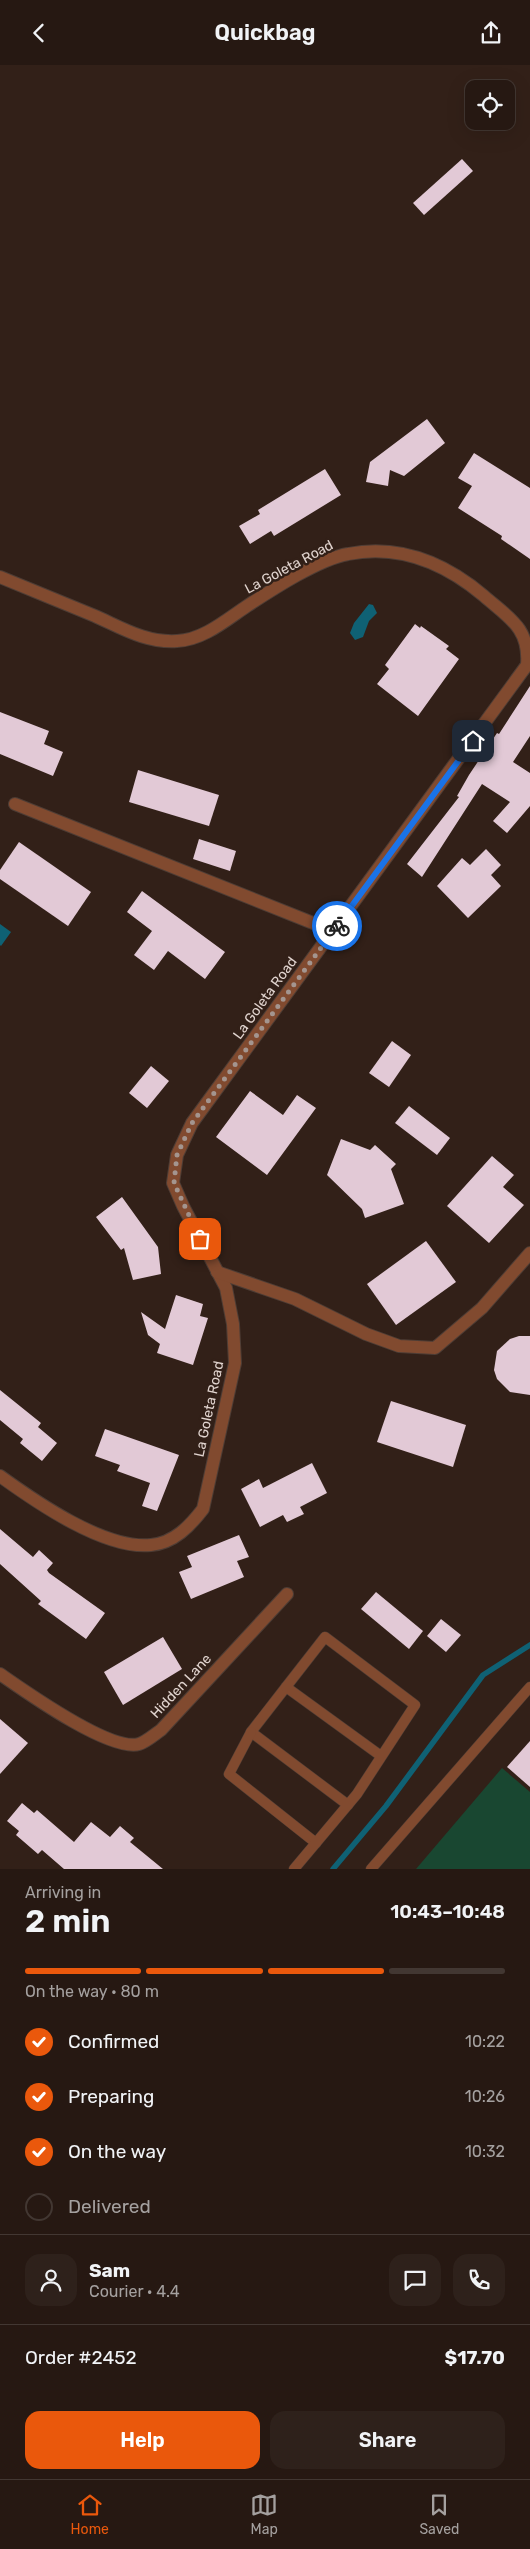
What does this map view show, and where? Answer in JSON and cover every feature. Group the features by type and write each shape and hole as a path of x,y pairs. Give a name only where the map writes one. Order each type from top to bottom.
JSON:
{"street":[{"name":"La Goleta Road","path":"0,577 150,640 178,641 206,633 272,590 347,554 376,551 406,553 435,563 466,581 521,628 529,648 527,665 192,1123 177,1155 174,1183 182,1206 226,1288 233,1324 235,1363 203,1509 190,1526 173,1539 151,1546 119,1542 50,1511 0,1476"},
{"path":"15,805 333,931"},
{"path":"217,1272 296,1299 366,1334 399,1346 435,1348 482,1309 530,1253"},
{"name":"Hidden Lane","path":"0,1674 98,1736 119,1744 139,1744 161,1729 287,1594"}],"lane":[{"path":"294,1869 316,1843 348,1805 415,1705 326,1637 251,1732 229,1774 316,1843"},
{"path":"286,1687 381,1756"},
{"path":"371,1869 530,1687"},
{"path":"251,1732 348,1805"}],"green space":[{"path":"502,1768 530,1792 530,1869 416,1869"}],"water":[{"path":"369,604 373,605 377,613 369,621 363,637 355,640 350,633 354,623"},
{"path":"0,924 11,932 1,946 0,945"}],"building":[{"path":"462,159 473,171 424,215 413,203"},
{"path":"427,419 445,443 404,476 390,470 388,486 366,482 370,462"},
{"path":"474,453 530,488 530,559 501,539 502,536 458,508 472,486 458,478"},
{"path":"325,469 341,495 274,536 271,531 250,544 239,526 260,514 258,510"},
{"path":"415,624 420,628 421,626 449,646 446,649 459,659 418,716 377,684 389,669 385,665"},
{"path":"530,686 530,736 513,762 530,773 530,806 507,833 493,821 510,802 482,784 422,877 407,864 459,797 457,796 469,775 497,733 499,734"},
{"path":"0,712 49,731 44,744 63,752 53,776 0,754"},
{"path":"138,770 219,795 209,826 129,802"},
{"path":"199,839 236,851 230,871 193,859"},
{"path":"19,842 91,892 68,926 0,879 0,870"},
{"path":"486,849 501,865 491,875 501,886 468,918 437,886 462,858 470,865"},
{"path":"142,891 225,952 205,979 168,951 154,970 134,955 152,931 127,912"},
{"path":"392,1041 411,1055 389,1087 369,1073"},
{"path":"151,1066 169,1081 147,1108 129,1093"},
{"path":"250,1091 283,1115 297,1095 316,1108 267,1175 216,1137"},
{"path":"409,1106 450,1138 437,1155 395,1123"},
{"path":"341,1139 370,1150 375,1145 396,1164 391,1169 404,1204 365,1218 362,1209 327,1175"},
{"path":"492,1156 514,1175 503,1187 524,1205 489,1243 447,1206"},
{"path":"122,1197 158,1247 161,1274 133,1280 124,1248 121,1250 96,1217"},
{"path":"426,1241 456,1282 396,1325 367,1284"},
{"path":"176,1295 203,1304 200,1316 208,1318 193,1365 157,1353 160,1344 148,1335 141,1312 165,1329"},
{"path":"519,1336 530,1336 530,1395 510,1392 497,1379 494,1370 497,1351 510,1339"},
{"path":"0,1390 41,1423 38,1427 57,1443 42,1461 20,1443 23,1439 0,1420"},
{"path":"391,1401 466,1425 453,1467 377,1442"},
{"path":"105,1429 179,1455 157,1511 142,1506 150,1483 117,1471 120,1465 95,1456"},
{"path":"312,1463 327,1493 300,1507 304,1514 287,1522 283,1515 260,1527 241,1489 259,1479 263,1488"},
{"path":"0,1529 33,1557 39,1550 53,1563 47,1570 49,1573 105,1613 86,1639 38,1604 41,1601 0,1564"},
{"path":"239,1535 249,1557 237,1561 244,1577 191,1599 179,1572 192,1567 187,1556"},
{"path":"376,1592 423,1631 409,1649 361,1609"},
{"path":"441,1619 461,1635 446,1652 427,1636"},
{"path":"163,1637 182,1669 123,1705 104,1672"},
{"path":"0,1719 28,1743 0,1774"},
{"path":"530,1741 530,1787 507,1767"},
{"path":"22,1803 34,1813 37,1810 74,1842 91,1822 110,1837 120,1826 134,1838 130,1842 163,1869 64,1869 42,1850 38,1854 16,1835 19,1831 7,1821"}],"waterway":[{"path":"333,1869 386,1806 483,1675 530,1645"}],"way so far":[{"path":"200,1239 182,1206 174,1183 177,1155 192,1123 337,926"}],"route":[{"path":"337,926 473,741"}]}
